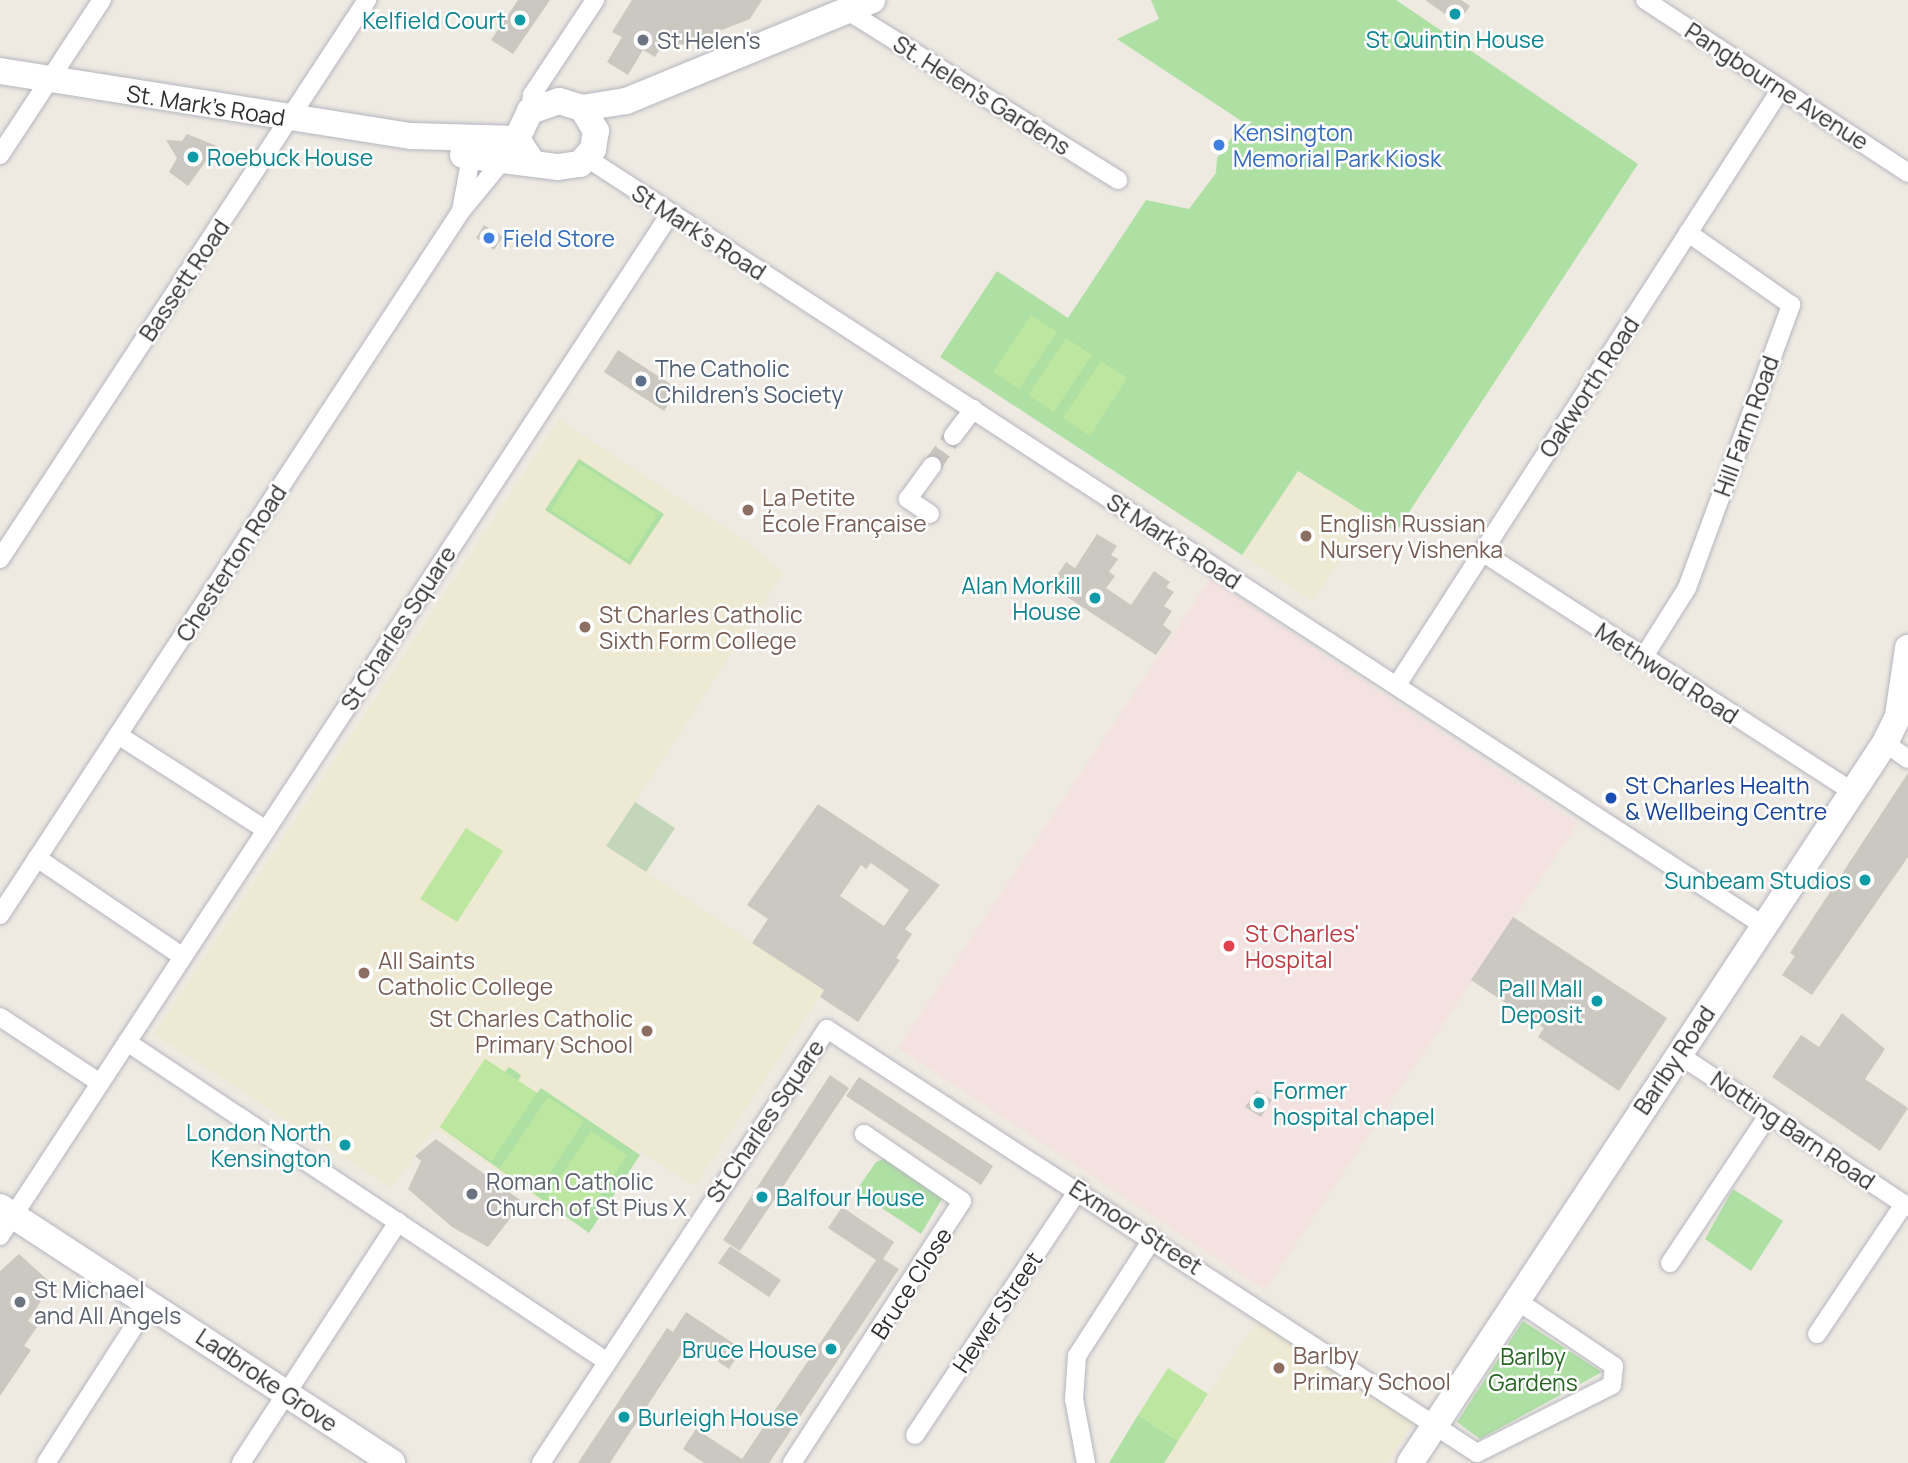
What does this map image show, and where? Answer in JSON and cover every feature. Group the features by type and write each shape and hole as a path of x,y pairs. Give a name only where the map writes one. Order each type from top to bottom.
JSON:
{"main road":[{"path":"626,101 570,104 530,111 517,139 533,162 570,167 587,158 596,131 626,101 837,5 872,0"},
{"name":"St. Mark's Road","path":"0,71 412,136 517,139"},
{"path":"570,104 596,131"},
{"name":"St. Mark's Road","path":"412,136 471,157 533,162"},
{"name":"Barlby Road","path":"1410,1463 1761,924 1903,720 1908,648"},
{"name":"Ladbroke Grove","path":"5,1220 149,1303 392,1463"}],"street":[{"path":"0,156 102,0"},
{"name":"Bassett Road","path":"0,559 367,0"},
{"path":"530,111 532,95 595,0"},
{"name":"Pangbourne Avenue","path":"1645,0 1908,173"},
{"name":"St. Helen's Gardens","path":"837,5 1118,180"},
{"path":"548,73 570,104"},
{"name":"Oakworth Road","path":"1396,685 1781,89"},
{"name":"Chesterton Road","path":"461,211 471,157"},
{"name":"St Mark's Road","path":"587,158 1761,924"},
{"name":"Chesterton Road","path":"0,915 461,211 502,161"},
{"name":"St Charles Square","path":"5,1220 100,1083 670,214"},
{"name":"Hill Farm Road","path":"1643,658 1687,588 1791,305 1688,233"},
{"path":"953,436 972,409"},
{"path":"930,514 908,499 932,466"},
{"name":"Methwold Road","path":"1482,552 1853,792"},
{"path":"118,735 265,830"},
{"path":"1885,743 1908,759"},
{"path":"37,859 183,957"},
{"path":"0,1017 100,1083"},
{"name":"St Charles Square","path":"541,1463 820,1035 836,1031"},
{"name":"Exmoor Street","path":"836,1031 1436,1424"},
{"path":"127,1042 606,1361"},
{"name":"Notting Barn Road","path":"1678,1054 1906,1205"},
{"path":"1670,1263 1769,1114"},
{"name":"Bruce Close","path":"792,1463 962,1201 864,1134"},
{"name":"Hewer Street","path":"915,1435 1079,1189"},
{"path":"1817,1334 1906,1205"},
{"path":"241,1463 398,1222"},
{"path":"1086,1463 1074,1399 1077,1356 1153,1238"},
{"path":"1436,1424 1477,1453 1612,1385 1614,1366 1516,1300"},
{"path":"46,1463 149,1303"}],"shaded area":[{"path":"559,420 748,543 783,573 607,846 824,990 695,1186 641,1152 589,1233 434,1128 391,1188 154,1034"},
{"name":"English Russian Nursery Vishenka","path":"1297,471 1371,516 1312,601 1242,555"},
{"name":"St Charles' Hospital","path":"1210,579 1578,823 1265,1290 898,1048"},
{"name":"Barlby Primary School","path":"1258,1319 1414,1422 1387,1463 1164,1463"}],"green space":[{"path":"1151,0 1396,0 1638,164 1396,532 1298,471 1242,555 940,357 997,271 1068,318 1146,200 1189,209 1216,173 1217,158 1243,122 1117,39 1159,19"},
{"path":"1031,315 1057,332 1019,389 993,372"},
{"path":"1066,338 1092,355 1054,412 1028,395"},
{"path":"1101,361 1127,378 1090,436 1063,418"},
{"path":"579,459 664,514 630,565 545,510"},
{"path":"580,464 658,514 628,560 551,510"},
{"path":"635,802 675,828 646,872 606,846"},
{"path":"466,828 503,851 457,922 420,899"},
{"path":"485,1059 505,1072 509,1067 521,1075 518,1081 537,1093 541,1088 640,1155 589,1233 440,1127"},
{"path":"485,1059 537,1093 492,1161 440,1127"},
{"path":"548,1097 584,1121 536,1194 499,1169"},
{"path":"591,1131 627,1155 582,1222 546,1198"},
{"path":"886,1158 943,1197 921,1234 856,1191 876,1162"},
{"path":"1733,1189 1783,1221 1751,1271 1705,1239"},
{"name":"Barlby Gardens","path":"1523,1321 1602,1372 1480,1439 1457,1422"},
{"path":"1168,1368 1208,1394 1178,1441 1138,1415"},
{"path":"1138,1415 1178,1441 1175,1446 1164,1463 1109,1463"}],"building":[{"name":"Kelfield Court","path":"518,0 550,0 513,54 491,40"},
{"path":"632,0 762,0 750,19 673,49 664,42 655,57 643,50 628,75 607,62 622,37 612,32"},
{"name":"St Quintin House","path":"1425,0 1461,0 1470,6 1458,23"},
{"name":"Roebuck House","path":"187,134 217,146 188,186 169,172 177,158 166,140 182,141"},
{"name":"Field Store","path":"484,225 503,237 494,250 476,238"},
{"name":"The Catholic Children’s Society","path":"618,350 678,389 664,411 604,372"},
{"name":"Alan Morkill House","path":"1097,534 1117,546 1111,555 1118,559 1109,572 1115,576 1106,588 1131,605 1154,571 1170,582 1166,587 1174,592 1164,606 1172,611 1163,625 1172,632 1156,655 1050,586 1066,562 1075,568"},
{"name":"Sunbeam Studios","path":"1908,773 1908,857 1812,995 1782,975 1795,956 1790,953"},
{"path":"818,804 940,885 905,929 912,934 896,958 900,960 858,1022 820,997 824,990 752,943 768,919 747,905","holes":["871,863 909,890 884,926 840,896 861,865 866,869"]},
{"name":"Pall Mall Deposit","path":"1513,917 1667,1018 1619,1091 1538,1037 1544,1028 1471,980"},
{"path":"1842,1013 1885,1049 1865,1079 1908,1108 1880,1151 1772,1077 1801,1035 1819,1047"},
{"path":"830,1075 849,1088 740,1251 723,1240"},
{"path":"859,1077 993,1166 981,1185 846,1096"},
{"name":"Former hospital chapel","path":"1257,1090 1272,1100 1261,1117 1245,1107"},
{"name":"Roman Catholic Church of St Pius X","path":"436,1139 523,1202 488,1247 452,1227 408,1189 421,1161 415,1156"},
{"name":"Bruce House","path":"842,1207 894,1242 883,1259 899,1269 769,1463 704,1463 683,1449 696,1429 742,1459 876,1260 828,1228"},
{"path":"730,1246 781,1280 769,1297 718,1263"},
{"name":"St Michael and All Angels","path":"19,1254 52,1284 28,1321 37,1327 24,1346 31,1350 0,1396 0,1271"},
{"name":"Burleigh House","path":"686,1312 742,1349 729,1369 689,1342 610,1463 578,1463 667,1328 673,1332"}],"tunnel":[{"path":"932,466 953,436"}],"place":[{"name":"St Quintin House","path":"1455,14"},
{"name":"Kelfield Court","path":"520,20"},
{"name":"St Helen's","path":"643,40"},
{"name":"Kensington Memorial Park Kiosk","path":"1219,145"},
{"name":"Roebuck House","path":"193,157"},
{"name":"Field Store","path":"489,238"},
{"name":"The Catholic Children’s Society","path":"641,381"},
{"name":"La Petite École Française","path":"748,510"},
{"name":"English Russian Nursery Vishenka","path":"1306,536"},
{"name":"Alan Morkill House","path":"1095,598"},
{"name":"St Charles Catholic Sixth Form College","path":"585,627"},
{"name":"St Charles Health & Wellbeing Centre","path":"1611,798"},
{"name":"Sunbeam Studios","path":"1865,880"},
{"name":"St Charles' Hospital","path":"1229,946"},
{"name":"All Saints Catholic College","path":"364,973"},
{"name":"Pall Mall Deposit","path":"1597,1001"},
{"name":"St Charles Catholic Primary School","path":"647,1031"},
{"name":"Former hospital chapel","path":"1259,1103"},
{"name":"London North Kensington","path":"345,1145"},
{"name":"Roman Catholic Church of St Pius X","path":"472,1194"},
{"name":"Balfour House","path":"762,1197"},
{"name":"St Michael and All Angels","path":"20,1302"},
{"name":"Bruce House","path":"831,1349"},
{"name":"Barlby Primary School","path":"1279,1368"},
{"name":"Burleigh House","path":"624,1417"}]}
